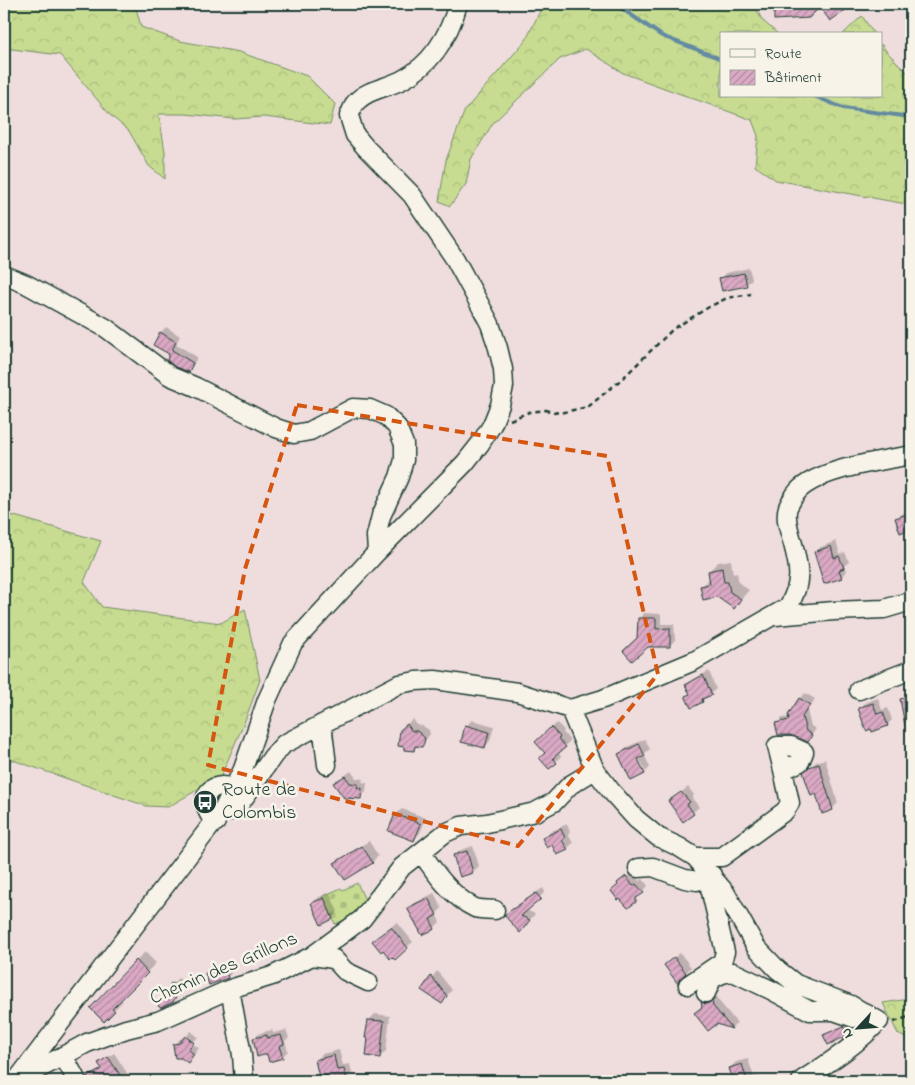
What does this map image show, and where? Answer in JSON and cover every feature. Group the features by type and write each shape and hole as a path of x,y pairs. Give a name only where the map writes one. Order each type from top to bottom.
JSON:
{"street":[{"path":"20,1076 219,816 234,788 281,666 294,643 377,552 465,463 492,425 500,405 504,386 503,369 490,324 440,235 412,195 366,148 355,134 349,116 356,102 368,93 401,81 417,71 432,56 445,38 458,4"},
{"path":"4,275 26,284 106,328 170,376 196,387 276,428 294,434 310,430 353,408 370,409 386,416 397,426 404,444 404,460 399,477 381,516 376,536 377,552"},
{"path":"219,816 239,805 273,756 284,744 399,684 435,680 517,692 570,709 603,699 694,661 788,607 796,593 799,576 787,518 788,508 800,488 814,480 844,469 911,455"},
{"path":"775,616 884,609 911,601"},
{"path":"859,690 911,670"},
{"path":"570,709 595,770 636,818 658,837 680,847 695,857 712,875 725,892 756,947 778,970 796,984 851,1005 874,1026"},
{"path":"322,724 328,765"},
{"name":"Chemin des Grillons","path":"20,1076 64,1057 87,1043 126,1029 158,1021 230,989 272,976 312,956 362,919 402,867 445,833 461,826 487,823 541,808 554,802 570,785 595,770"},
{"path":"695,857 722,857 785,811 790,803 783,770"},
{"path":"421,852 436,874 452,891 477,909 495,910"},
{"path":"638,868 653,867 685,880 697,881 712,875"},
{"path":"688,986 722,962 726,952 710,888 712,875"},
{"path":"312,956 334,959 345,971 368,982"},
{"path":"706,993 712,979 722,974 733,972 810,1011 834,1011 874,1026"},
{"path":"230,989 242,1055 244,1081"},
{"path":"801,1081 846,1050 874,1026"},
{"path":"64,1057 77,1081"}],"path":[{"path":"492,425 529,412 546,410 559,413 588,407 623,378 673,329 728,298 751,294"},
{"path":"874,1026 896,1022 911,1016"}],"highlighted area":[{"path":"297,405 607,456 658,674 518,846 208,765 245,569"}],"green space":[{"path":"4,4 135,4 141,27 180,41 239,52 307,76 335,104 330,125 264,117 234,119 186,114 159,114 165,152 165,179 149,166 129,131 110,115 60,55 4,48"},
{"path":"536,4 753,4 763,21 776,32 720,32 720,98 882,98 882,45 909,74 911,73 911,205 776,180 755,166 758,136 752,120 623,73 586,49 560,59 493,123 471,159 466,184 450,206 439,201 446,160 465,110 526,40 541,9"},
{"path":"862,16 873,32 845,32"},
{"path":"4,513 101,541 84,582 102,607 221,623 245,609 260,680 221,776 168,807 146,806 4,757"},
{"path":"357,883 368,906 353,913 352,917 335,924 323,896 341,888 343,890"},
{"path":"909,999 911,1001 911,1041 898,1034 883,1003"}],"building":[{"path":"774,4 854,4 830,21 820,7 809,18 774,20"},
{"path":"744,273 747,286 722,291 719,278"},
{"path":"160,332 176,342 172,350 193,363 189,372 175,367 167,360 169,354 153,345"},
{"path":"911,513 911,529 900,533 895,518"},
{"path":"831,546 834,558 839,556 844,568 839,570 842,578 824,584 814,552"},
{"path":"722,568 724,582 728,582 730,592 741,599 734,609 717,597 703,600 700,586 710,584 708,571"},
{"path":"638,618 656,618 656,629 670,628 670,647 648,647 632,661 623,651 637,638"},
{"path":"703,675 712,695 702,699 703,702 691,708 685,696 690,694 685,685"},
{"path":"911,696 911,731 906,731 900,699"},
{"path":"799,698 810,705 802,717 806,731 812,735 808,742 790,735 778,735 775,723 789,720 788,715"},
{"path":"873,703 877,714 883,712 888,726 872,732 871,729 866,731 858,708"},
{"path":"407,724 412,731 417,731 425,738 422,747 415,746 414,751 404,750 404,747 398,746 400,730"},
{"path":"465,725 489,732 485,748 461,742"},
{"path":"551,727 566,747 553,758 557,763 549,769 539,758 545,753 535,742"},
{"path":"639,744 645,756 638,759 645,774 631,781 618,754"},
{"path":"819,764 833,810 822,814 816,794 811,796 803,772 809,767"},
{"path":"345,776 350,783 358,784 357,788 362,788 361,799 344,798 333,783"},
{"path":"681,792 690,802 687,804 694,814 683,822 668,801"},
{"path":"395,814 421,824 414,841 388,831"},
{"path":"561,829 565,838 562,840 568,850 557,855 552,845 547,848 542,838"},
{"path":"362,846 373,863 345,880 334,863"},
{"path":"467,851 473,873 460,877 453,855"},
{"path":"626,876 633,886 636,884 644,893 636,898 636,902 628,908 611,891"},
{"path":"536,893 541,899 521,916 530,920 520,933 504,915"},
{"path":"324,898 333,919 321,925 311,903"},
{"path":"428,898 437,915 430,919 435,929 422,935 407,908"},
{"path":"391,927 408,948 395,960 392,957 390,959 383,950 381,952 372,941"},
{"path":"674,957 686,973 679,980 678,984 664,965"},
{"path":"136,960 148,973 112,1009 115,1011 104,1022 90,1008"},
{"path":"224,966 228,978 209,985 205,973"},
{"path":"431,976 447,996 442,1004 421,990"},
{"path":"171,983 180,989 173,1002 161,1008 158,1006"},
{"path":"712,1001 713,1006 732,1029 717,1024 708,1031 694,1013 702,1007 701,1002 707,1004"},
{"path":"368,1020 384,1021 380,1058 366,1056 368,1038 365,1038"},
{"path":"844,1026 848,1035 828,1045 823,1035"},
{"path":"267,1035 267,1038 281,1035 284,1044 279,1046 283,1058 269,1062 267,1054 257,1057 253,1038"},
{"path":"185,1036 194,1043 188,1049 194,1054 188,1063 181,1058 175,1058 173,1044 179,1043"},
{"path":"334,1055 337,1070 344,1069 347,1080 328,1081 326,1075 319,1077 315,1060"},
{"path":"108,1057 124,1081 88,1081 87,1077 102,1069 98,1063"},
{"path":"742,1064 747,1081 733,1081 729,1068"}],"waterway":[{"path":"615,4 662,36 720,59"},
{"path":"819,98 843,108 911,117"}],"place":[{"name":"Route de Colombis","path":"205,802"}]}
